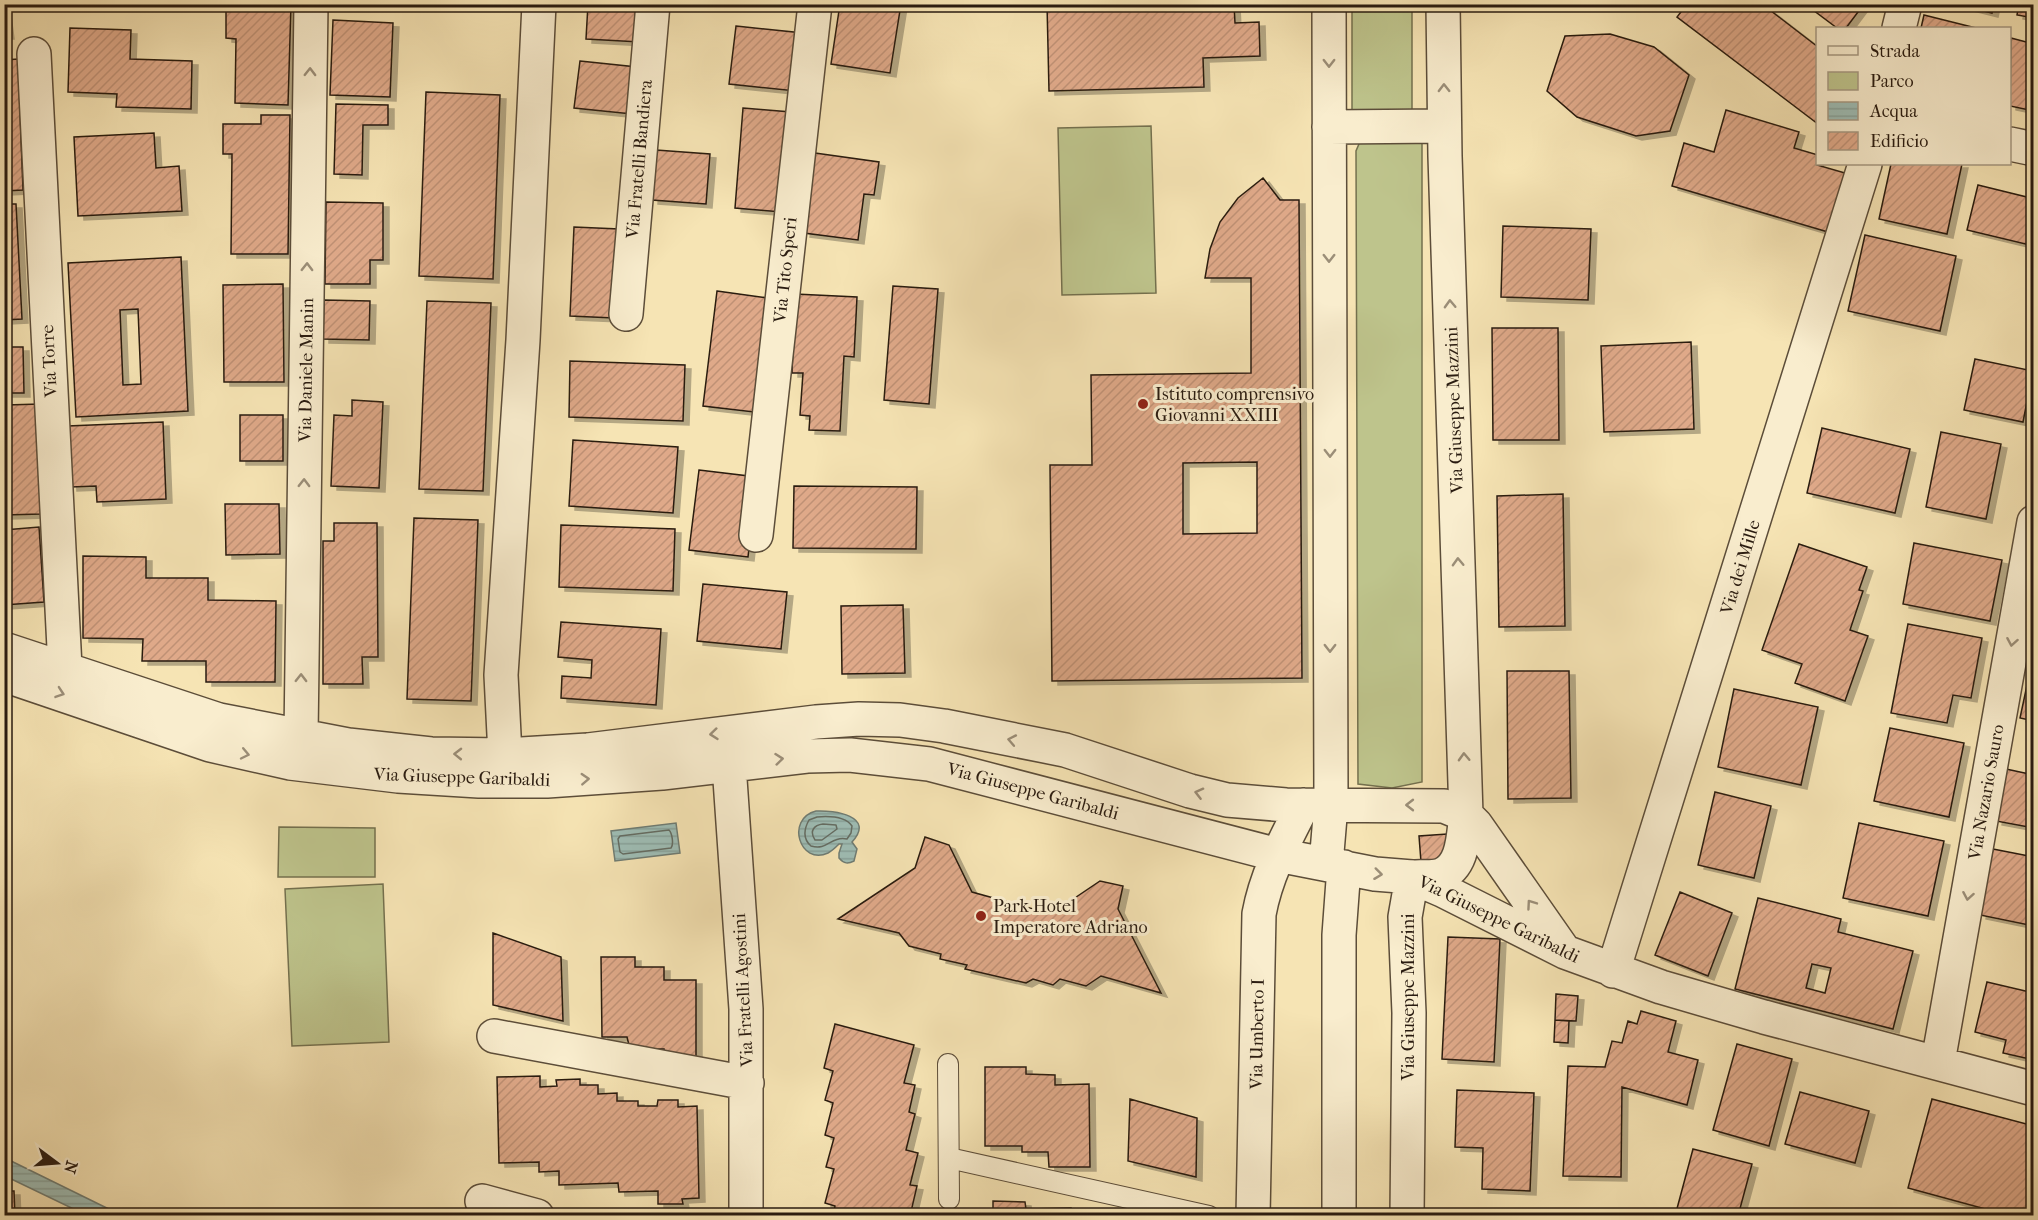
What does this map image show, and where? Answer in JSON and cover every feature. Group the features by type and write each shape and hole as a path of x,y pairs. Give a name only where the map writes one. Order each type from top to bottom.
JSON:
{"street":[{"name":"Via Daniele Manin","path":"301,736 311,4"},
{"path":"505,755 501,675 523,340 539,4"},
{"name":"Via Fratelli Bandiera","path":"626,314 653,4"},
{"name":"Via Tito Speri","path":"756,535 815,4"},
{"path":"1329,4 1329,127 1317,805 1335,866 1339,935 1339,1215"},
{"name":"Via Giuseppe Mazzini","path":"1407,1215 1409,1013 1405,917 1412,877 1441,876 1455,865 1461,850 1466,815 1444,126 1443,4"},
{"path":"1899,27 1905,4"},
{"name":"Via Torre","path":"34,54 65,668"},
{"path":"1329,127 1444,126"},
{"path":"2011,144 2034,149"},
{"name":"Via dei Mille","path":"1613,971 1865,165"},
{"name":"Via Nazario Sauro","path":"1938,1062 2034,522"},
{"name":"Via Giuseppe Garibaldi","path":"4,649 219,720 348,745 431,754 505,755 588,750 816,722 859,719 900,720 944,726 1065,750 1190,791 1227,800 1257,804 1317,805"},
{"name":"Via Giuseppe Garibaldi","path":"4,675 210,745 326,769 429,778 524,782 595,779 807,756 874,756 929,764 1278,855 1375,874 1412,877 1565,952 1613,971 1764,1017 2034,1089"},
{"name":"Via Fratelli Agostini","path":"729,765 746,1009 746,1215"},
{"path":"1317,805 1432,805 1456,809 1476,825 1565,952"},
{"name":"Via Umberto I","path":"1253,1215 1259,914 1265,889 1278,855 1317,805"},
{"path":"494,1036 747,1083"},
{"path":"482,1201 537,1215"}],"lane":[{"path":"948,1064 950,1198"},
{"path":"950,1158 1209,1215"}],"green space":[{"path":"1352,5 1412,5 1412,110 1352,110"},
{"path":"1151,126 1156,293 1062,295 1058,128"},
{"path":"1422,136 1422,782 1392,788 1358,784 1356,151 1362,137"},
{"path":"279,827 375,828 375,877 278,877"},
{"path":"383,884 389,1042 292,1046 285,889"}],"water":[{"path":"816,811 850,816 856,821 859,826 858,833 852,842 857,849 854,861 846,863 839,858 842,844 828,853 818,855 804,848 800,840 801,823 806,816"},
{"path":"676,823 680,853 615,861 611,831"},
{"path":"5,1158 121,1215 86,1215 5,1176"}],"building":[{"path":"4,4 8,35 4,35"},
{"path":"226,4 291,4 288,105 235,103 236,39 226,38"},
{"path":"588,4 642,4 640,42 586,39"},
{"path":"840,4 901,4 890,73 831,64"},
{"path":"1047,4 1234,4 1235,23 1259,22 1260,56 1203,58 1204,87 1049,91"},
{"path":"1687,4 1762,4 1816,45 1816,122 1677,17"},
{"path":"1805,4 1864,4 1847,27 1836,27"},
{"path":"1956,4 1994,4 1992,13"},
{"path":"2019,4 2034,4 2034,18 2017,15"},
{"path":"1924,15 1972,27 1921,27"},
{"path":"333,20 393,23 390,97 330,95"},
{"path":"736,26 803,33 796,91 729,84"},
{"path":"70,28 131,30 130,59 192,61 191,109 116,107 117,94 68,92"},
{"path":"1610,34 1654,47 1689,75 1670,131 1636,136 1577,117 1547,91 1565,36"},
{"path":"2011,38 2034,44 2034,111 2011,106"},
{"path":"18,59 23,190 4,191 4,60"},
{"path":"580,61 637,67 632,114 574,108"},
{"path":"426,92 500,95 493,279 419,276"},
{"path":"336,104 388,105 388,125 363,125 362,175 334,174"},
{"path":"743,108 791,112 782,212 735,208"},
{"path":"1726,110 1799,132 1794,148 1816,154 1816,165 1845,173 1828,232 1672,186 1684,143 1714,152"},
{"path":"261,115 290,115 288,254 231,254 232,154 223,154 223,124 261,124"},
{"path":"154,133 156,168 179,166 182,211 78,216 74,137"},
{"path":"656,150 710,154 706,204 652,200"},
{"path":"815,153 879,162 874,195 864,194 858,240 804,233"},
{"path":"1891,165 1962,165 1947,234 1879,219"},
{"path":"1263,178 1280,200 1299,200 1302,678 1052,681 1050,465 1092,465 1091,375 1251,373 1251,278 1205,278 1210,249 1220,222 1238,198","holes":["1257,462 1257,533 1183,534 1183,463"]},
{"path":"1978,185 2031,198 2034,186 2034,246 1967,230"},
{"path":"326,202 383,203 383,260 370,260 370,284 325,284"},
{"path":"4,204 16,204 22,319 4,320"},
{"path":"1503,226 1591,229 1588,300 1501,297"},
{"path":"574,227 619,229 614,318 570,316"},
{"path":"1865,235 1956,256 1940,331 1848,311"},
{"path":"181,257 188,411 76,417 68,263","holes":["138,309 141,384 123,385 120,310"]},
{"path":"283,284 284,382 224,382 223,285"},
{"path":"893,286 938,289 929,404 884,400"},
{"path":"717,291 768,298 754,412 703,406"},
{"path":"795,294 857,297 854,357 844,356 840,431 809,430 810,416 800,415 803,373 792,373"},
{"path":"324,300 370,301 369,340 323,339"},
{"path":"427,301 491,303 483,491 419,489"},
{"path":"1492,328 1558,328 1559,440 1493,440"},
{"path":"1691,342 1694,429 1604,432 1601,346"},
{"path":"4,347 23,347 24,393 4,393"},
{"path":"1975,359 2033,371 2023,422 1964,410"},
{"path":"570,361 685,365 683,421 569,417"},
{"path":"352,400 383,402 379,488 331,486 334,415 352,416"},
{"path":"40,404 41,514 4,515 6,405"},
{"path":"240,415 283,415 283,461 240,461"},
{"path":"163,422 166,499 97,502 96,486 71,487 68,426"},
{"path":"1822,428 1910,449 1895,513 1807,493"},
{"path":"1941,432 2001,444 1986,519 1926,507"},
{"path":"573,440 678,447 673,513 569,506"},
{"path":"699,470 757,477 748,557 689,550"},
{"path":"794,486 917,487 916,549 793,548"},
{"path":"1563,494 1565,626 1499,627 1497,496"},
{"path":"225,504 279,504 280,554 226,555"},
{"path":"414,518 478,520 471,701 407,699"},
{"path":"334,523 377,523 378,657 362,657 363,684 323,684 323,541 334,541"},
{"path":"561,525 675,529 673,591 559,587"},
{"path":"39,527 44,602 4,605 4,530"},
{"path":"1914,543 2002,560 1990,621 1903,604"},
{"path":"1799,544 1867,567 1859,590 1863,591 1850,630 1868,636 1845,701 1795,683 1802,664 1762,650"},
{"path":"83,556 146,557 146,578 208,578 208,600 276,601 275,682 206,682 206,661 142,661 143,639 83,638"},
{"path":"703,584 787,592 781,649 697,641"},
{"path":"903,605 905,673 842,674 841,606"},
{"path":"561,622 661,629 656,705 561,698 562,676 591,678 592,660 558,657"},
{"path":"1908,624 1982,638 1971,698 1953,695 1947,723 1891,713"},
{"path":"2034,657 2034,721 2020,718"},
{"path":"1507,671 1569,671 1571,798 1508,799"},
{"path":"1734,689 1818,707 1801,785 1718,767"},
{"path":"1890,728 1964,743 1949,817 1874,801"},
{"path":"2006,769 2034,775 2034,828 1996,821"},
{"path":"1715,792 1771,806 1754,878 1698,865"},
{"path":"1859,823 1944,841 1928,916 1843,898"},
{"path":"1447,834 1449,860 1421,862 1419,836"},
{"name":"Park Hotel Imperatore Adriano","path":"925,837 949,845 972,892 1051,914 1100,881 1123,886 1118,909 1161,993 1101,976 1086,986 1060,979 1053,985 1033,979 1026,983 965,969 967,965 940,959 941,954 909,946 899,933 838,919 915,868"},
{"path":"1993,849 2034,857 2034,926 1980,915"},
{"path":"1680,892 1732,913 1708,976 1655,955"},
{"path":"1758,898 1841,919 1838,932 1913,951 1893,1029 1735,989","holes":["1812,964 1831,968 1825,993 1806,988"]},
{"path":"493,933 561,957 563,1021 493,1005"},
{"path":"1448,937 1500,939 1494,1062 1442,1059"},
{"path":"601,957 635,957 635,967 664,967 664,980 696,980 696,1057 664,1057 664,1049 630,1049 627,1037 602,1037"},
{"path":"1987,982 2034,993 2034,1060 2003,1053 2006,1040 1975,1032"},
{"path":"1556,994 1578,996 1576,1021 1555,1020"},
{"path":"1641,1011 1676,1021 1668,1052 1698,1060 1687,1105 1622,1087 1621,1177 1563,1176 1568,1066 1605,1067 1612,1041 1622,1043 1628,1021 1637,1024"},
{"path":"1555,1020 1569,1021 1568,1043 1554,1042"},
{"path":"835,1024 914,1045 904,1083 915,1085 909,1112 915,1114 906,1150 918,1153 910,1185 917,1186 910,1216 833,1216 835,1206 825,1203 834,1169 826,1167 834,1138 825,1135 833,1103 825,1100 833,1071 824,1068"},
{"path":"1737,1044 1792,1059 1769,1146 1713,1130"},
{"path":"985,1067 1026,1067 1026,1074 1055,1075 1055,1085 1089,1084 1090,1167 1049,1167 1048,1152 1022,1152 1022,1146 985,1146"},
{"path":"540,1076 540,1087 557,1086 556,1080 580,1079 580,1085 598,1085 598,1094 617,1093 617,1101 638,1101 638,1106 657,1106 658,1100 678,1100 678,1107 697,1106 699,1198 682,1199 683,1204 658,1204 658,1191 619,1192 618,1183 559,1185 559,1171 539,1172 539,1162 499,1163 497,1077"},
{"path":"1457,1090 1534,1093 1530,1191 1482,1189 1483,1148 1455,1147"},
{"path":"1800,1092 1869,1111 1855,1163 1785,1144"},
{"path":"1130,1099 1197,1118 1196,1177 1128,1161"},
{"path":"1932,1099 2034,1126 2034,1216 2011,1216 1908,1188"},
{"path":"1693,1149 1752,1164 1738,1216 1675,1216"},
{"path":"4,1191 14,1191 15,1216 4,1216"},
{"path":"993,1201 1025,1202 1026,1209 1071,1208 1071,1216 993,1216"}],"place":[{"name":"Istituto comprensivo Giovanni XXIII","path":"1143,404"},
{"name":"Park Hotel Imperatore Adriano","path":"981,916"}]}
